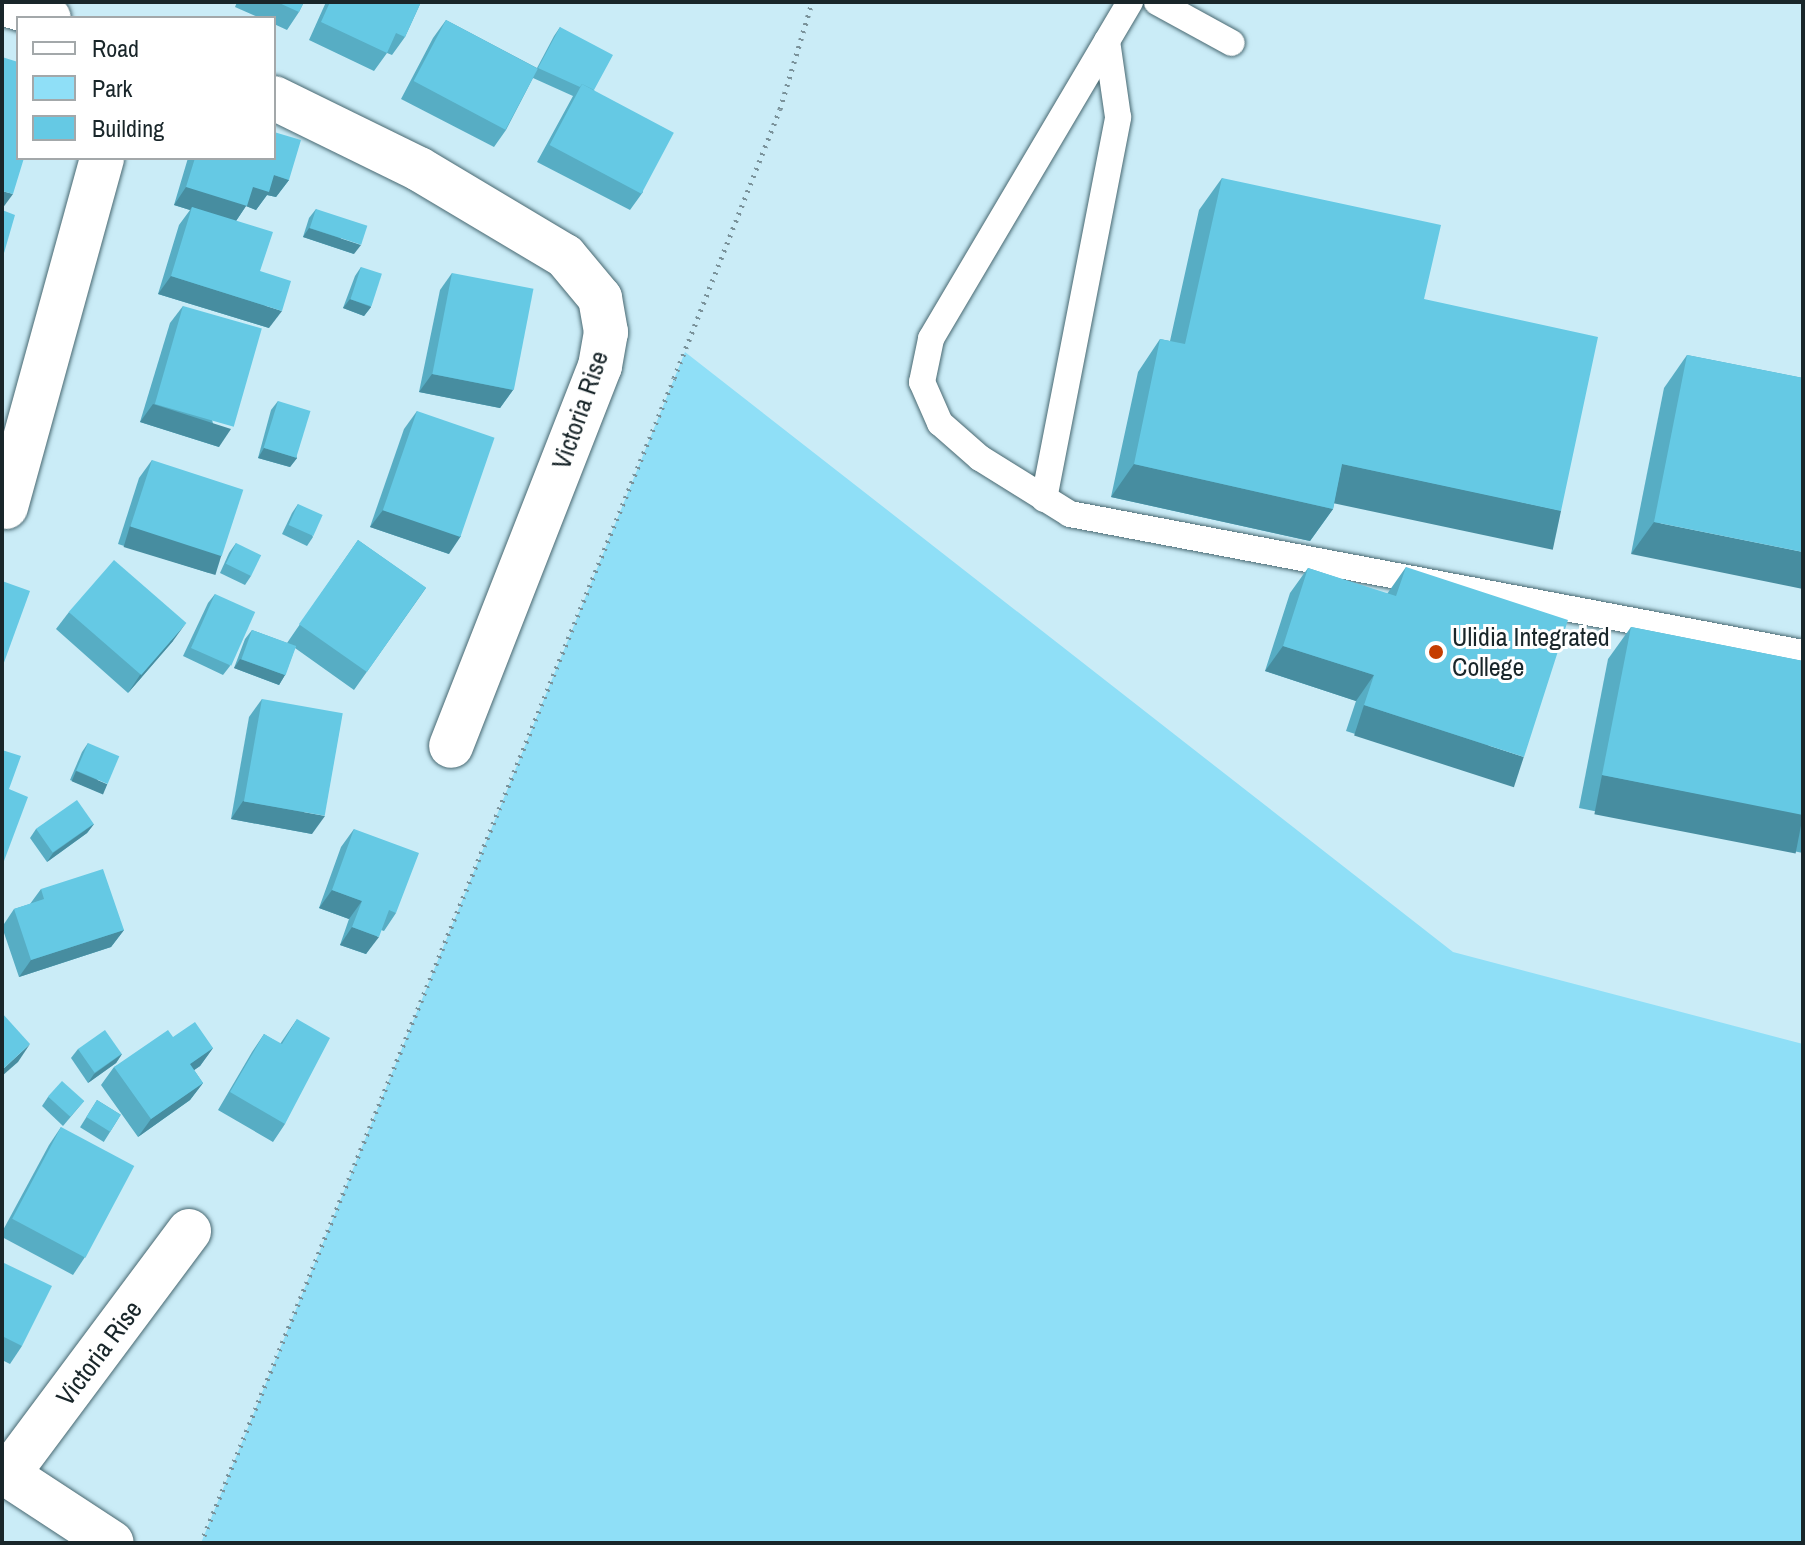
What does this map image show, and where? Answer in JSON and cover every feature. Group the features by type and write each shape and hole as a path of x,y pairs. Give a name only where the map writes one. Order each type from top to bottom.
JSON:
{"street":[{"path":"2,3 43,16"},
{"name":"Victoria Rise","path":"276,99 419,169 565,256 600,298 606,332 600,366 451,746"},
{"path":"6,507 101,160"},
{"name":"Victoria Rise","path":"112,1543 5,1473 189,1231"}],"lane":[{"path":"1130,2 931,339 921,369 924,395 940,423 1044,499 1070,514 1803,653"},
{"path":"1157,2 1232,43"},
{"path":"1044,499 1118,117 1107,41"}],"path":[{"path":"201,1543 674,378 780,109 812,2"}],"green space":[{"path":"685,352 1453,952 1803,1044 1803,1543 201,1543"}],"building":[{"path":"277,2 304,2 299,12"},
{"path":"330,2 421,2 405,37 396,33 387,53 321,22"},
{"path":"446,20 538,69 505,130 414,81"},
{"path":"560,27 613,55 594,90 538,68"},
{"path":"2,57 16,61 16,160 23,160 13,194 2,191"},
{"path":"582,84 674,133 641,194 550,145"},
{"path":"276,133 301,140 289,180 274,175 269,192 253,187 247,206 186,187 194,160 276,160"},
{"path":"1222,178 1441,225 1424,299 1598,337 1561,511 1342,464 1333,509 1134,464 1160,339 1185,344"},
{"path":"192,207 273,232 260,271 291,281 282,311 171,276"},
{"path":"316,209 367,226 361,245 310,228"},
{"path":"2,210 15,215 2,260"},
{"path":"361,267 382,274 371,306 350,299"},
{"path":"452,273 533,289 514,390 432,374"},
{"path":"183,306 262,329 234,427 155,404"},
{"path":"1687,355 1803,378 1803,552 1654,522"},
{"path":"278,401 311,411 296,458 264,448"},
{"path":"417,411 495,438 460,537 383,510"},
{"path":"152,460 243,490 222,556 130,527"},
{"path":"298,504 323,515 313,536 289,525"},
{"path":"358,540 426,588 367,672 299,624"},
{"path":"236,543 261,555 251,576 226,564"},
{"path":"114,560 186,623 141,675 69,612"},
{"path":"1406,567 1568,620 1524,757 1364,705 1374,675 1283,646 1308,568 1396,596"},
{"path":"2,581 30,591 2,668"},
{"path":"215,594 255,612 231,666 191,648"},
{"path":"1631,627 1803,661 1803,815 1602,775"},
{"path":"252,630 296,646 286,675 241,659"},
{"path":"262,699 343,713 325,816 244,801"},
{"path":"88,743 119,756 108,784 76,771"},
{"path":"2,750 21,756 9,789 28,797 4,861 2,860"},
{"path":"77,800 94,824 53,852 36,829"},
{"path":"354,829 419,853 396,913 389,910 379,937 352,927 362,901 332,890"},
{"path":"103,869 124,930 31,960 14,909 44,899 41,889"},
{"path":"2,1013 30,1044 2,1070"},
{"path":"297,1019 330,1038 285,1124 230,1092 264,1034 282,1044"},
{"path":"195,1022 213,1048 190,1064 203,1083 151,1119 114,1067 168,1030 173,1037"},
{"path":"105,1030 122,1054 95,1073 78,1049"},
{"path":"62,1081 84,1101 70,1117 48,1097"},
{"path":"97,1100 121,1115 110,1132 86,1117"},
{"path":"61,1127 134,1166 85,1258 12,1219"},
{"path":"2,1262 52,1286 22,1346 2,1336"}],"place":[{"name":"Ulidia Integrated College","path":"1436,652"}]}
